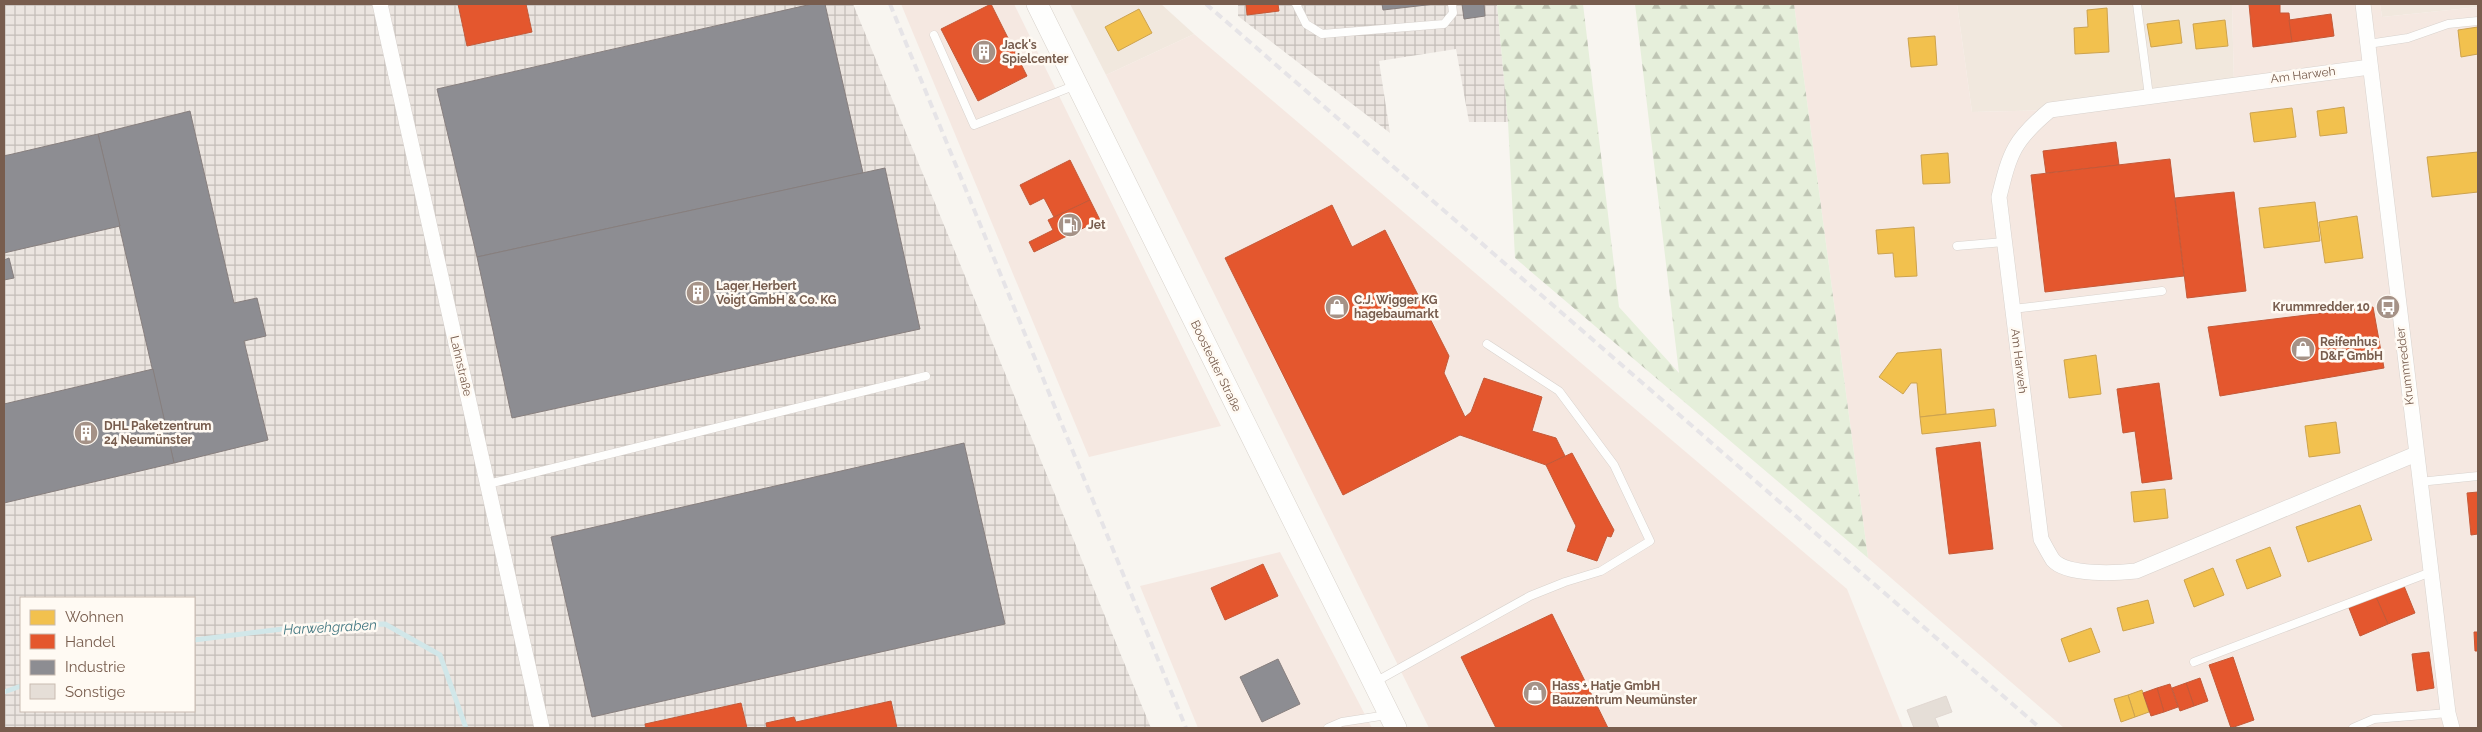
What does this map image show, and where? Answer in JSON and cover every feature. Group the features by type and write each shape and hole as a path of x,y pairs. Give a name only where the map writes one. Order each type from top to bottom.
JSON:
{"street":[{"name":"Lahnstraße","path":"380,4 542,728"},
{"name":"Boostedter Straße","path":"1037,4 1392,722"},
{"name":"Krummredder","path":"2363,4 2419,482 2448,713 2452,728"},
{"name":"Am Harweh","path":"2370,67 2050,110 2026,130 2008,159 1999,197 2004,242 2042,540 2054,561 2080,571 2107,574 2136,571 2416,454"}],"lane":[{"path":"1296,4 1306,24 1322,34 1444,24 1453,14 1452,4"},
{"path":"2137,4 2149,96"},
{"path":"2368,44 2408,38 2448,24 2478,21"},
{"path":"934,35 974,125 1076,85"},
{"path":"1957,246 2004,242"},
{"path":"2013,309 2162,291"},
{"path":"1373,683 1530,596 1565,582 1601,571 1650,541 1614,465 1558,391 1487,344"},
{"path":"488,484 926,376"},
{"path":"2419,482 2478,476"},
{"path":"2194,662 2431,572"},
{"path":"2353,728 2374,720 2448,713"},
{"path":"1328,728 1342,722 1392,722"}],"shaded area":[{"path":"4,4 853,4 1151,728 4,728"},
{"path":"901,4 1014,4 1221,426 1089,457"},
{"path":"1070,4 1161,4 1194,34 1106,75"},
{"path":"1238,4 1497,4 1508,122 1469,122 1456,49 1379,61 1390,133 1238,16"},
{"path":"1794,4 1957,4 1972,112 2050,110 2234,84 2232,4 2380,4 2382,17 2478,7 2478,728 2064,728 1868,558"},
{"path":"1957,4 2232,4 2234,84 2050,110 1972,112"},
{"path":"2380,4 2478,4 2478,7 2382,17"},
{"path":"1194,34 1847,589 1903,728 1429,728 1106,75"},
{"path":"1280,552 1372,728 1198,728 1140,586"}],"green space":[{"path":"1497,4 1583,4 1619,307 1679,373 1635,4 1794,4 1868,558 1515,258 1508,122"}],"building: Wohnen":[{"path":"2107,8 2109,52 2075,54 2074,28 2088,27 2087,10"},
{"path":"1139,9 1152,33 1118,51 1105,27"},
{"path":"2179,20 2182,43 2151,47 2147,24"},
{"path":"2225,20 2228,46 2196,49 2193,24"},
{"path":"2478,27 2478,54 2461,57 2458,30"},
{"path":"1935,36 1937,65 1911,67 1908,38"},
{"path":"2344,107 2347,133 2320,136 2317,111"},
{"path":"2292,108 2296,137 2254,142 2250,113"},
{"path":"2478,152 2478,192 2432,197 2427,157"},
{"path":"1948,153 1950,183 1923,184 1921,155"},
{"path":"2315,202 2320,241 2264,248 2259,208"},
{"path":"2357,216 2363,258 2325,263 2319,222"},
{"path":"1914,227 1917,276 1895,277 1893,253 1878,254 1876,230"},
{"path":"1941,349 1946,414 1920,417 1917,383 1911,383 1903,394 1879,377 1897,353"},
{"path":"2096,355 2101,394 2069,398 2064,360"},
{"path":"1994,409 1996,426 1922,434 1920,417"},
{"path":"2336,422 2340,453 2309,457 2305,426"},
{"path":"2165,489 2168,518 2134,522 2131,492"},
{"path":"2360,505 2372,540 2308,562 2296,527"},
{"path":"2270,547 2281,576 2247,589 2236,560"},
{"path":"2213,568 2224,595 2194,607 2184,580"},
{"path":"2148,600 2154,623 2123,631 2117,608"},
{"path":"2091,628 2100,652 2069,662 2061,639"},
{"path":"2142,690 2149,712 2135,717 2128,695"},
{"path":"2128,695 2135,717 2121,722 2114,699"}],"building: Handel":[{"path":"458,4 526,4 532,32 467,46"},
{"name":"Jack's Spielcenter","path":"991,4 1027,76 978,101 941,29"},
{"path":"1246,4 1278,4 1279,11 1247,15"},
{"path":"2249,4 2280,4 2280,13 2289,13 2292,42 2253,47"},
{"path":"2331,14 2334,36 2292,42 2289,20"},
{"path":"2116,142 2119,165 2046,173 2043,151"},
{"path":"2170,159 2184,276 2045,292 2031,175"},
{"path":"1070,160 1090,200 1054,217 1044,198 1030,205 1020,185"},
{"path":"2234,192 2246,291 2187,298 2175,198"},
{"name":"Jet","path":"1090,200 1100,220 1034,252 1029,242 1053,230 1048,220"},
{"name":"C.J. Wigger KG hagebaumarkt","path":"1332,205 1352,247 1385,230 1449,356 1444,373 1465,417 1471,412 1484,378 1542,397 1532,431 1556,438 1565,456 1546,465 1460,435 1343,495 1225,258"},
{"path":"2373,307 2384,368 2220,396 2208,327"},
{"path":"2159,383 2172,479 2142,483 2135,431 2123,433 2117,389"},
{"path":"1980,442 1993,549 1949,554 1936,448"},
{"path":"1572,453 1614,530 1611,537 1607,536 1597,561 1567,551 1576,526 1546,465"},
{"path":"2478,492 2478,534 2471,535 2467,493"},
{"path":"1263,564 1278,596 1225,620 1211,588"},
{"path":"2404,586 2415,613 2388,624 2376,597"},
{"path":"2376,597 2388,624 2360,636 2349,608"},
{"name":"Hass + Hatje GmbH Bauzentrum Neumünster","path":"1552,614 1608,728 1496,728 1461,657"},
{"path":"2474,632 2478,632 2478,651 2475,651"},
{"path":"2429,652 2434,688 2417,691 2412,654"},
{"path":"2233,657 2254,720 2231,728 2209,665"},
{"path":"2200,678 2208,701 2194,706 2186,683"},
{"path":"2186,683 2194,706 2180,711 2172,688"},
{"path":"2170,684 2178,707 2164,712 2157,688"},
{"path":"2157,688 2164,712 2151,716 2143,693"},
{"path":"891,701 897,728 767,728 766,723 794,717 796,722"},
{"path":"741,703 747,728 646,728 645,724"}],"building: Industrie":[{"path":"812,4 825,4 863,173 477,257 437,89"},
{"path":"1382,4 1435,4 1383,10"},
{"path":"1462,4 1484,4 1485,16 1464,19"},
{"path":"190,111 234,303 257,298 266,336 244,341 268,440 174,463 98,134"},
{"path":"98,134 120,226 4,253 4,156"},
{"name":"Lager Herbert Voigt GmbH & Co. KG","path":"885,168 920,329 512,418 477,257"},
{"path":"9,258 14,278 4,280 4,260"},
{"name":"DHL Paketzentrum 24 Neumünster","path":"153,369 174,463 4,503 4,404"},
{"path":"964,443 1005,624 592,717 551,537"},
{"path":"1278,659 1300,704 1262,722 1240,677"}],"building: Sonstige":[{"path":"1946,696 1952,712 1935,718 1939,728 1914,728 1907,710"}],"waterway":[{"name":"Harwehgraben","path":"195,640 315,625 385,624 440,655 466,728"},
{"name":"Harwehgraben","path":"4,692 20,686"}],"railway":[{"path":"890,4 1186,728"},
{"path":"1206,4 2040,728"}],"place":[{"name":"Jack's Spielcenter","path":"984,52"},
{"name":"Jet","path":"1070,225"},
{"name":"Lager Herbert Voigt GmbH & Co. KG","path":"698,293"},
{"name":"C.J. Wigger KG hagebaumarkt","path":"1337,307"},
{"name":"Krummredder 10","path":"2388,307"},
{"name":"Reifenhus D&F GmbH","path":"2303,349"},
{"name":"DHL Paketzentrum 24 Neumünster","path":"86,433"},
{"name":"Hass + Hatje GmbH Bauzentrum Neumünster","path":"1535,693"}]}
